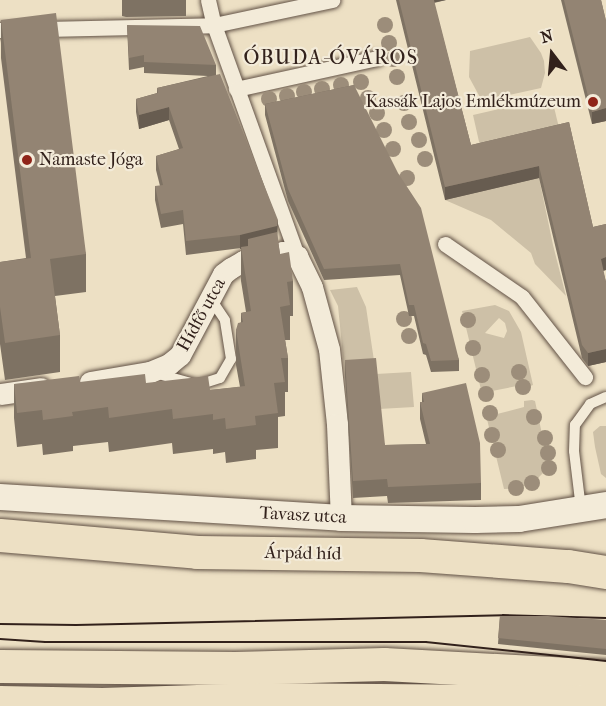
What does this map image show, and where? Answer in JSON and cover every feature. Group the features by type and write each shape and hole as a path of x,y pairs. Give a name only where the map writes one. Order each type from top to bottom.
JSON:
{"main road":[{"name":"Árpád híd","path":"0,536 197,552 420,555 568,566 606,572"},
{"path":"0,666 212,668 384,664 606,676"},
{"path":"11,702 112,705 261,699 579,702 606,699"}],"street":[{"path":"0,30 214,24 332,0"},
{"path":"209,2 236,89 297,256 312,287 328,349 338,424 341,518"},
{"path":"236,89 377,58"},
{"path":"445,244 522,297 585,377"},
{"name":"Hídfő utca","path":"0,394 150,372 169,364 180,355 223,274 243,261 282,252 297,256"},
{"name":"Tavasz utca","path":"0,497 341,518 519,519 606,505"}],"lane":[{"path":"150,372 198,385 220,378 231,359 225,320 210,298"},
{"path":"581,509 574,451 574,424 590,404 606,397"}],"shaded area":[{"path":"530,37 544,61 545,73 541,88 482,101 469,77 470,51"},
{"path":"547,98 553,103 561,136 482,155 473,115"},
{"path":"539,178 566,296 535,264 531,253 491,220 445,200"},
{"path":"357,287 366,307 376,374 411,372 414,407 379,409 345,377 338,306 330,290"},
{"path":"495,305 509,311 521,332 533,385 523,389 522,385 492,391 493,396 483,398 462,311","holes":["499,318 505,323 507,331 504,338 485,333"]},
{"path":"524,401 535,401 549,467 536,480 520,488 504,489 485,411 494,408 497,414 524,407"},
{"path":"600,426 606,426 606,478 601,474 593,432"}],"building":[{"path":"399,0 434,0 471,145 569,122 593,227 606,224 606,257 601,259 606,282 606,349 588,353 582,345 539,166 445,187"},
{"path":"564,0 601,0 606,21 606,108 592,112"},
{"path":"56,13 86,254 50,259 60,335 5,343 0,307 0,262 31,258 1,20"},
{"path":"127,25 200,26 216,65 144,62 144,55 129,58"},
{"path":"220,74 278,220 277,226 240,235 186,241 183,210 161,214 155,186 163,185 156,156 183,148 169,107 139,115 136,99 158,93 157,88"},
{"path":"354,85 398,173 421,208 459,360 431,361 426,344 423,343 414,305 409,305 400,264 324,269 288,189 265,104"},
{"path":"277,232 280,254 289,252 293,281 287,282 290,305 280,307 288,358 281,358 285,382 274,383 278,413 255,416 256,425 226,429 225,418 213,420 213,414 173,419 172,409 109,418 108,407 72,412 73,416 43,420 42,410 17,413 14,384 79,376 80,382 145,374 146,383 208,376 210,390 245,386 236,330 238,323 243,322 241,313 251,311 241,247 248,246 248,239"},
{"path":"376,358 385,445 430,444 420,402 424,402 422,393 466,383 480,443 481,483 388,487 387,479 353,481 345,360"},
{"path":"500,616 548,616 606,620 606,649 498,638"}],"tram line":[{"path":"0,624 76,625 503,615 606,618"},
{"path":"0,639 45,642 426,642 606,661"}],"place":[{"name":"Kassák Lajos Emlékmúzeum","path":"593,102"},
{"name":"Namaste Jóga","path":"27,160"}],"district":[{"name":"ÓBUDA-ÓVÁROS","path":"331,57"}]}
